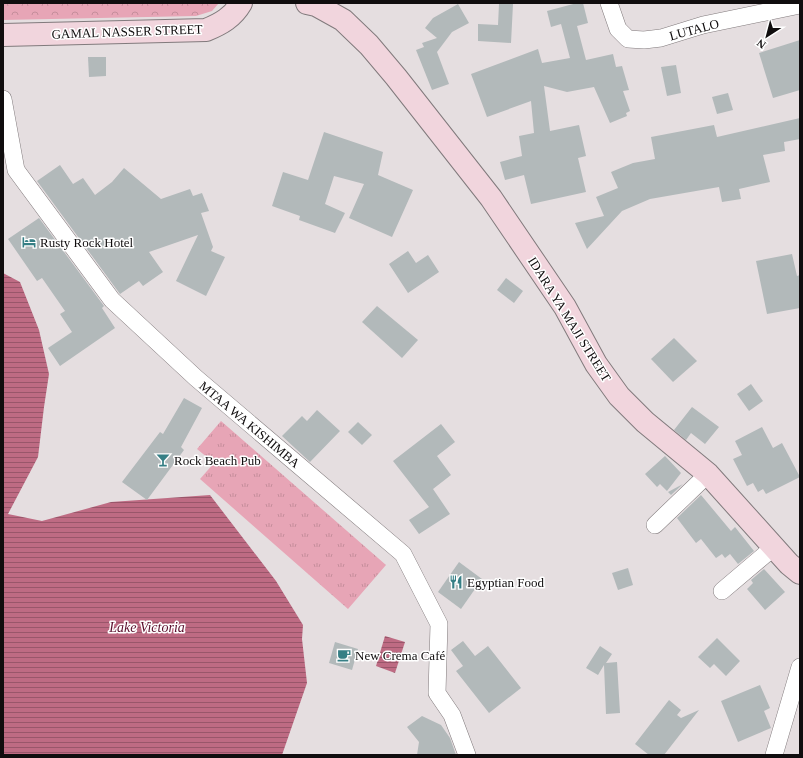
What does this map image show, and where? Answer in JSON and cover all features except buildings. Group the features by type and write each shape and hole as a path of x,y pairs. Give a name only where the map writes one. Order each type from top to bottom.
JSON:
{"street":[{"name":"GAMAL NASSER STREET","path":"3,35 206,30 218,25 228,18 241,3"},
{"name":"IDARA YA MAJI STREET","path":"307,3 316,5 343,20 369,45 396,77 490,198 565,307 596,364 619,396 645,422 708,474 789,564 800,573"},
{"name":"LUTALO","path":"609,3 618,29 628,39 644,40 661,38 703,25 800,5"},
{"name":"MTAA WA KISHIMBA","path":"3,99 16,170 112,300 196,378 403,554 440,624 436,693 452,715 467,755"},
{"path":"654,525 708,474"},
{"path":"722,591 774,547"},
{"path":"774,755 800,667"}],"green space":[{"path":"3,3 219,3 212,11 196,16 3,20"},
{"path":"221,421 386,565 348,609 200,479 214,463 197,449"}],"water":[{"name":"Lake Victoria","path":"3,273 20,282 39,330 49,374 38,457 8,514 42,521 111,502 210,495 276,581 303,625 302,639 307,683 282,755 3,755"},
{"path":"385,636 405,642 395,673 376,666"}],"place":[{"name":"Rusty Rock Hotel","path":"29,242"},
{"name":"Rock Beach Pub","path":"163,460"},
{"name":"Egyptian Food","path":"456,582"},
{"name":"New Crema Café","path":"344,655"}]}
